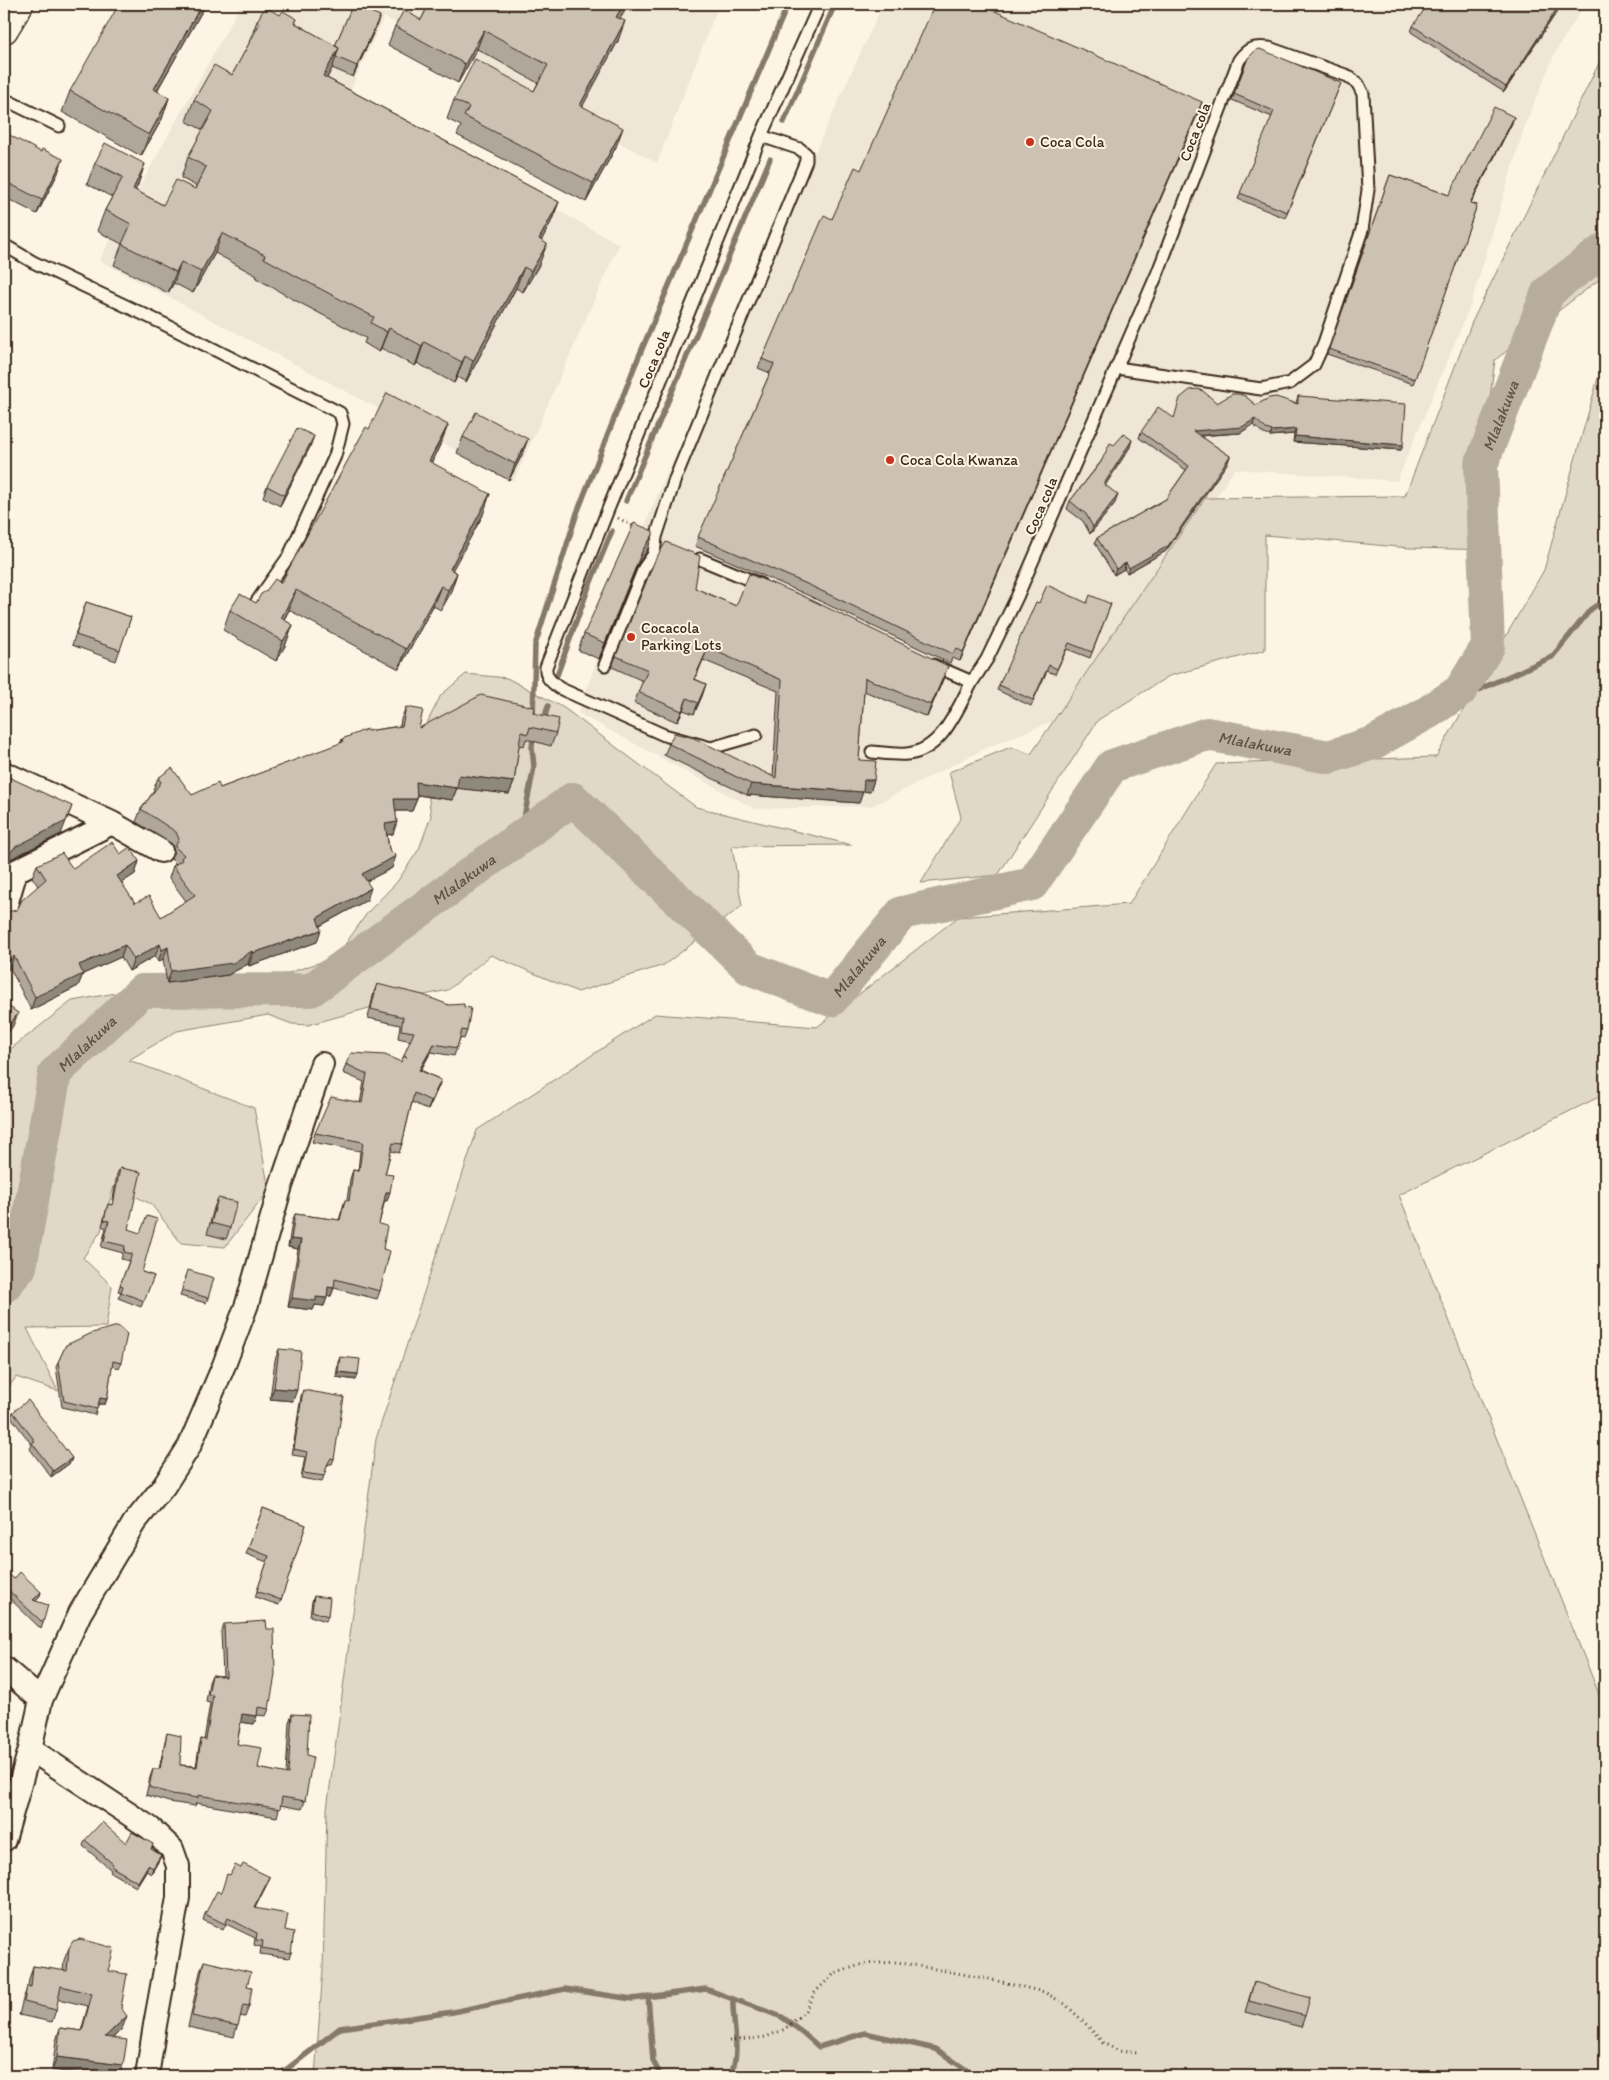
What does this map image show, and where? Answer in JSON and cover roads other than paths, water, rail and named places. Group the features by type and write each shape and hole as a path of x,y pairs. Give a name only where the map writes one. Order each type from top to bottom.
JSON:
{"main road":[{"path":"4,29 19,4"}],"street":[{"path":"4,774 112,823 161,851"},
{"path":"4,912 16,871 112,823"},
{"path":"4,1840 30,1749 41,1700 80,1613 104,1570 134,1523 164,1486 189,1447 247,1304 280,1189 322,1064"},
{"path":"4,1668 41,1700"},
{"path":"30,1749 150,1828 172,1850 178,1866 178,1898 147,2076"}],"lane":[{"name":"Coca cola","path":"756,736 711,748 664,735 559,688 549,680 546,672 547,662 761,136 820,4"},
{"name":"Coca cola","path":"872,752 908,754 927,748 943,733 986,659 1017,597 1158,272 1239,60 1246,51 1255,46 1269,48 1348,76 1358,84 1363,94 1367,200 1362,230 1324,343 1314,364 1290,383 1261,390 1117,368"},
{"path":"4,99 59,126"},
{"path":"605,665 644,568 654,554 660,521 675,479 806,161 806,154 800,149 761,136"},
{"path":"4,245 33,262 162,323 340,412 343,424 335,456 289,556 253,607"},
{"path":"700,559 772,589"},
{"path":"926,661 972,682"}],"waterway":[{"path":"533,721 535,645 577,513 634,368 788,4"},
{"path":"784,122 835,4"},
{"path":"626,501 770,159"},
{"name":"Mlalakuwa","path":"4,1286 20,1267 55,1073 142,991 311,990 573,799 749,968 831,1000 902,913 1032,884 1112,766 1207,734 1329,757 1373,743 1427,713 1460,691 1488,646 1481,465 1548,292 1605,249"},
{"path":"557,675 588,589 612,531"},
{"path":"1373,743 1489,685 1552,657 1591,609 1605,600"},
{"path":"543,723 548,706"},
{"path":"520,838 534,767 533,735"},
{"path":"278,2076 340,2028 453,2012 565,1989 632,1999 706,1989 782,2017 819,2047 865,2033 936,2049 975,2076"},
{"path":"648,1996 653,2061 661,2076"},
{"path":"730,2076 734,2067 736,2048 733,1999"},
{"path":"4,2073 23,2076"}],"place":[{"name":"Coca Cola","path":"1030,142"},
{"name":"Coca Cola Kwanza","path":"890,460"},
{"name":"Cocacola Parking Lots","path":"631,637"}]}
